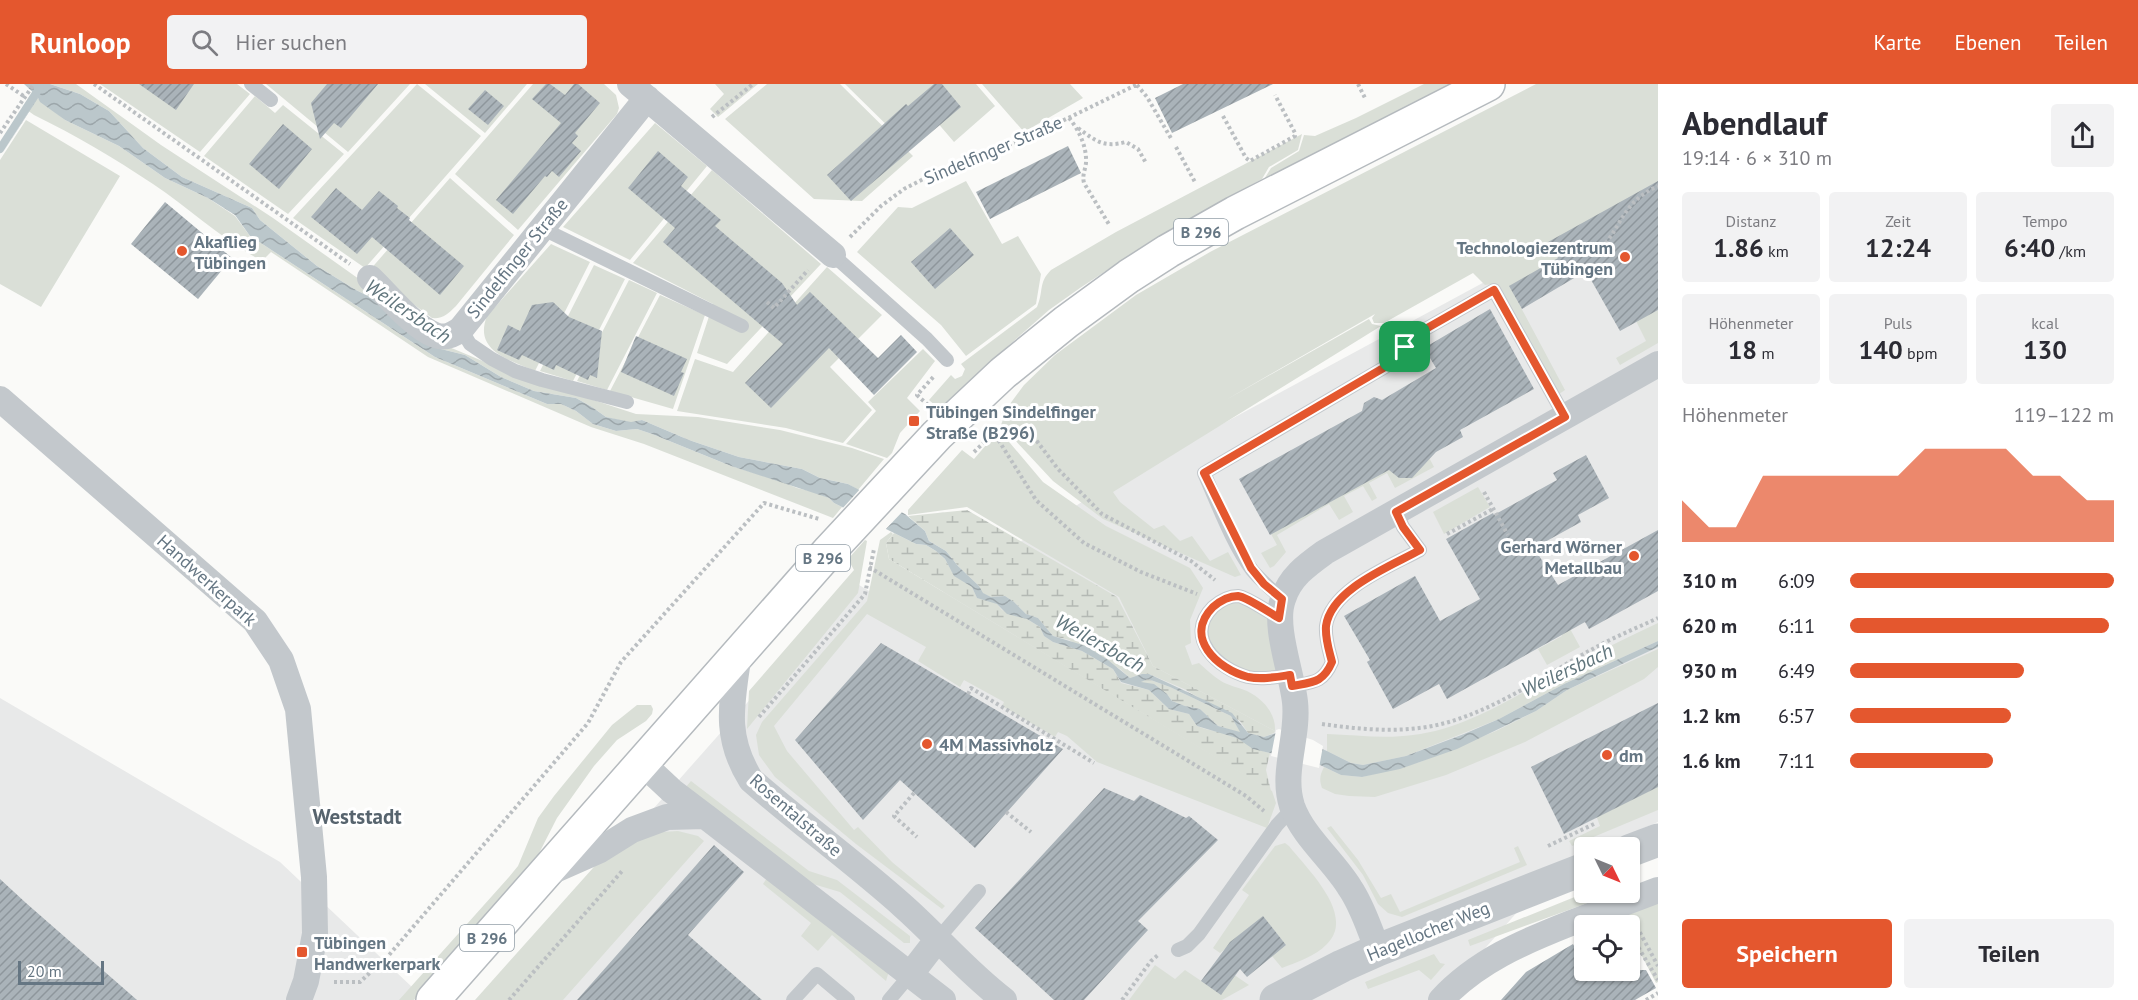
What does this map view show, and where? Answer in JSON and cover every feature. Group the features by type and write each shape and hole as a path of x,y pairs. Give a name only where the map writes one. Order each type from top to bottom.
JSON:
{"main road":[{"name":"B 296","path":"433,1000 739,653 867,531 884,490 937,435 1003,373 1066,322 1168,251 1235,213 1488,84"}],"street":[{"name":"Sindelfinger Straße","path":"370,278 414,321 436,336 447,337 461,329 541,228 639,91 830,252"},
{"path":"1378,950 1361,907 1351,889 1306,831 1285,816 1289,768 1296,726 1281,608 1292,580 1325,552 1658,364"},
{"name":"Handwerkerpark","path":"0,399 255,621 281,660 298,710 314,877 315,934 303,990"},
{"name":"Rosentalstraße","path":"739,653 731,710 732,734 740,762 751,780 905,907 974,975 1004,1000"},
{"path":"642,763 672,791 943,1000"},
{"path":"542,876 600,850 632,830 667,817 705,816"},
{"path":"1640,847 1658,840"},
{"name":"Hagellocher Weg","path":"1276,1000 1378,950 1574,873"},
{"path":"1640,897 1658,890"},
{"path":"1441,1000 1459,981 1509,948 1624,903"},
{"path":"910,975 937,940"}],"lane":[{"path":"251,84 271,100"},
{"path":"541,228 742,327"},
{"name":"Sindelfinger Straße","path":"830,252 927,339 947,360"},
{"path":"1281,608 1251,568 1204,473 1397,360 1403,354 1408,339 1494,290 1565,417"},
{"path":"461,329 470,344 492,359 515,370 543,381 627,402"},
{"path":"1281,608 1239,596 1229,598 1209,611 1203,620 1200,630 1204,646 1212,656 1226,666 1248,677 1291,681 1320,680 1328,673 1332,662 1326,640 1326,624 1341,597 1355,586 1420,550 1403,527 1396,512"},
{"path":"1178,950 1187,946 1199,934 1285,816"},
{"path":"937,940 979,891"},
{"path":"792,1000 817,974 848,1000"},
{"path":"889,1000 910,975"}],"path":[{"path":"6,84 26,96"},
{"path":"0,133 34,84"},
{"path":"94,84 370,278"},
{"path":"691,135 753,84"},
{"path":"1138,84 1172,140"},
{"name":"Sindelfinger Straße","path":"830,252 881,206 904,189 937,172 1026,139 1138,84"},
{"path":"1358,84 1365,98"},
{"path":"1223,116 1246,158 1250,161 1295,136 1275,95"},
{"path":"1069,118 1077,127 1101,143 1112,146 1126,142 1138,149 1146,164"},
{"path":"1077,127 1086,152 1086,166 1082,176 1084,183 1110,226"},
{"path":"1176,147 1196,184"},
{"path":"1593,256 1612,235 1628,207 1643,193 1658,186"},
{"path":"767,302 774,308 830,252"},
{"path":"933,410 918,396 947,360"},
{"path":"974,452 994,432 1036,500 1084,543 1141,572 1193,593 1229,598"},
{"path":"1033,436 1058,469 1102,514 1191,561 1210,575 1229,598"},
{"path":"1480,486 1508,535"},
{"path":"303,990 360,982 389,955 588,723 621,662 764,503 820,519"},
{"path":"1447,534 1493,509"},
{"path":"755,722 864,594 870,567 867,531"},
{"path":"870,567 1246,796 1285,816"},
{"path":"1296,726 1372,730 1413,729 1449,722 1488,706 1601,645 1658,618"},
{"path":"968,693 971,688 1094,763"},
{"path":"914,793 894,816 917,837"},
{"path":"1006,812 1031,832"},
{"path":"1548,846 1594,824"},
{"path":"509,1000 627,865"},
{"path":"1624,903 1658,966"},
{"path":"1122,1000 1156,956 1166,950 1178,950"},
{"path":"1640,950 1658,980"},
{"path":"1646,1000 1658,993"}],"shaded area":[{"path":"1658,188 1658,822 1623,837 1574,837 1574,858 1559,865 1439,1000 484,1000 854,582 908,614 1102,489"},
{"path":"0,698 280,862 413,988 401,1000 0,1000"}],"green space":[{"path":"50,84 76,84 161,145 273,218 366,284 442,344 511,373 636,414 698,417 780,430 852,448 884,459 858,490 848,484 820,478 802,469 739,457 689,440 642,420 631,423 606,417 576,398 534,391 501,377 465,355 437,348 384,304 317,266 260,220 252,208 182,177 143,148 109,111 80,94"},
{"path":"100,84 237,84 250,94 200,152"},
{"path":"266,84 410,84 348,152"},
{"path":"417,84 481,136 365,268 293,218"},
{"path":"425,84 527,84 485,133"},
{"path":"533,84 604,84 616,95 619,108 617,114 518,230 455,174"},
{"path":"715,84 758,84 718,117 710,109 724,94"},
{"path":"767,84 840,84 913,156 862,201 814,199 725,119"},
{"path":"845,84 976,84 995,106 954,142 936,121 907,145"},
{"path":"982,84 1070,84 1083,98 1024,132"},
{"path":"1424,84 1453,84 1263,181 1271,168 1299,151 1304,135 1315,136"},
{"path":"1536,84 1658,84 1658,182 1560,258 1510,287 1565,390 1556,396 1493,284 1485,285 1473,273 1384,323 1374,323 1372,318 1375,314 1224,401 1369,319 1372,324 1381,326 1113,492 1120,502 1154,529 1164,525 1180,541 1192,536 1210,561 1228,552 1241,575 1235,577 1103,519 1053,481 1001,425 1007,408 1024,385 1055,355 1136,295 1210,252"},
{"path":"255,96 275,113 283,105 344,154 288,214 204,156"},
{"path":"36,97 65,120 119,146 165,178 208,198 235,216 250,236 435,357 547,404 561,404 576,411 593,424 616,431 637,429 652,434 731,466 814,492 842,507 833,518 644,444 591,427 428,357 271,252 262,261 234,244 138,174 34,115 27,110"},
{"path":"26,120 120,176 41,307 0,284 0,160"},
{"path":"655,123 707,166 630,260 563,227"},
{"path":"1302,134 1298,150 1269,167 1262,179 1151,241 1049,310 953,399 937,407 929,400 951,375 955,379 962,376 965,369 961,364 1037,307 1043,283 1051,270 1116,232"},
{"path":"712,170 821,264 727,364 697,353 713,304 633,263"},
{"path":"450,178 514,235 456,306 439,318 432,318 369,271"},
{"path":"966,181 1002,244 1018,236 1041,274 1036,304 966,356 941,325 857,252 898,207 912,208"},
{"path":"551,244 590,262 535,371 496,353 485,338 484,328 487,316"},
{"path":"594,265 625,279 573,381 540,371"},
{"path":"827,267 882,315 830,367 872,410 843,443 786,428 677,411 695,359 733,372"},
{"path":"629,280 657,293 607,390 577,381"},
{"path":"660,295 705,315 673,409 610,391"},
{"path":"1658,310 1658,343 1620,365 1616,358 1646,341 1636,321"},
{"path":"923,349 935,361 907,398 920,411 900,433 892,453 887,458 846,444 876,411 868,402"},
{"path":"999,430 1043,482 1106,526 1190,568 1203,588 1190,620 1191,643 1185,646 1192,665 1199,663 1221,681 1258,698 1271,713 1275,731 1153,666 1119,597 967,507 908,515 908,510 962,450 974,459"},
{"path":"1423,446 1434,467 1395,488 1387,473 1369,483 1377,498 1372,501 1363,486 1344,496 1353,512 1339,520 1329,504 1277,535 1286,552 1270,568 1261,553 1277,545 1271,534"},
{"path":"1478,487 1490,507 1444,534 1433,512"},
{"path":"967,510 1117,597 1153,666 1275,731 1274,733 1264,737 1248,733 1240,721 1184,689 1149,674 1130,678 1120,669 1069,640 1053,636 1038,618 1026,614 1005,596 991,597 982,593 979,586 946,551 929,541 925,531 908,516"},
{"path":"891,532 893,534 886,543 889,559 1272,791 1276,803 1267,828 1097,762 1067,736 1058,732 1055,737 1002,706 1004,702 964,680 960,687 918,661 926,647 867,614 774,726 787,751 854,830 858,827 892,862 945,906 942,909 856,844 775,777 759,755 756,735 762,722 867,601 880,540"},
{"path":"894,533 936,551 945,559 954,575 972,587 977,598 989,600 1002,610 1027,619 1040,627 1044,636 1053,642 1082,651 1113,669 1121,683 1149,690 1169,709 1189,714 1197,726 1230,735 1270,753 1266,770 1271,791 889,559 886,543"},
{"path":"865,540 867,541 858,593 747,729 749,691 854,570 848,559"},
{"path":"1527,550 1580,647 1547,665 1538,649 1562,636 1518,555"},
{"path":"1240,596 1279,618 1290,675 1263,678 1212,656 1203,620"},
{"path":"1658,623 1658,641 1564,684 1499,719 1406,756 1363,765 1351,763 1327,751 1327,734 1402,736 1450,727 1502,704 1591,655"},
{"path":"1658,649 1658,667 1644,679 1525,742 1446,775 1375,797 1335,794 1322,788 1320,777 1324,767 1341,775 1362,777 1420,762 1496,731 1536,711 1567,690"},
{"path":"1148,679 1231,716 1241,733 1218,726 1200,709 1172,701 1167,694 1140,682"},
{"path":"637,705 651,705 652,714 646,721 617,740 594,766 557,818 531,869 414,1000 399,1000 518,866 538,818 554,796 612,725"},
{"path":"691,781 809,871 837,880 910,936 910,943 904,943 840,892 813,884 685,788"},
{"path":"1658,784 1658,810 1594,837 1577,837 1600,826 1596,815"},
{"path":"1331,826 1358,860 1381,898 1391,894 1400,912 1520,862 1514,848 1518,846 1527,865 1402,917 1388,913 1378,904 1363,875 1327,828"},
{"path":"678,831 698,836 704,841 563,1000 475,1000 601,859 646,833"},
{"path":"1574,839 1574,845 1572,846 1569,841"},
{"path":"1285,843 1317,880 1333,907 1336,920 1334,932 1327,944 1306,958 1282,968 1272,956 1286,945 1265,919 1220,953 1213,948 1249,895 1242,890 1275,846"},
{"path":"767,878 889,971 886,981 832,935 818,951 801,936 811,923 763,884"},
{"path":"1574,897 1574,903 1588,903 1470,946 1468,940"},
{"path":"1658,897 1658,982 1656,983 1640,952 1640,915 1620,915 1619,913"},
{"path":"1434,954 1440,963 1445,964 1431,980 1419,970 1368,989 1365,982"},
{"path":"1155,965 1175,979 1185,970 1219,993 1233,974 1249,985 1222,1000 1129,1000"}],"water":[{"path":"24,84 50,84 80,94 109,111 143,148 182,177 252,208 260,220 317,266 384,304 437,348 465,355 501,377 534,391 576,398 606,417 631,422 642,420 689,440 739,457 802,469 820,478 848,484 905,514 925,531 929,541 946,551 983,593 991,597 1005,596 1026,614 1038,618 1053,636 1086,646 1130,678 1149,674 1232,713 1248,733 1264,737 1279,732 1351,763 1363,765 1406,756 1499,719 1564,684 1658,641 1658,647 1567,690 1536,711 1457,749 1400,769 1362,777 1341,775 1318,764 1253,749 1237,738 1197,726 1189,714 1169,709 1149,690 1121,682 1113,669 1082,651 1053,642 1044,636 1040,627 1027,619 1007,614 997,604 977,598 972,587 954,576 945,559 936,551 926,545 916,544 834,503 829,498 731,466 637,429 616,431 593,424 576,411 561,404 547,404 435,357 250,236 235,215 208,198 165,178 119,146 65,120 40,102 38,98 0,157 38,97","holes":["1148,679 1231,716 1240,732 1218,726 1200,709 1172,701 1154,684 1141,682"]}],"pier":[{"path":"861,488 904,510 884,531 841,510"},
{"path":"1276,730 1313,740 1323,746 1319,768 1271,756"}],"building":[{"path":"139,84 194,84 176,110"},
{"path":"327,84 378,84 341,128 334,123 320,139 311,103"},
{"path":"546,84 550,84 565,95 574,84 578,84 600,103 575,133 578,136 572,143 581,151 559,177 552,171 547,177 545,176 513,214 496,200 561,123 532,99"},
{"path":"934,84 942,84 961,107 851,201 827,175 906,104 908,106"},
{"path":"1183,84 1273,84 1172,133 1155,98"},
{"path":"485,90 504,106 488,125 468,109"},
{"path":"283,124 312,149 279,189 249,164"},
{"path":"1068,146 1081,173 990,219 976,192"},
{"path":"658,151 688,177 681,186 721,220 715,226 782,283 797,305 810,292 878,358 901,335 917,352 874,395 829,348 771,408 745,383 783,344 663,242 675,228 628,188"},
{"path":"1658,181 1658,310 1620,331 1586,271 1522,309 1509,286 1558,258 1548,242"},
{"path":"336,188 362,210 379,191 398,206 397,208 410,218 409,220 464,266 440,295 372,237 357,254 311,217"},
{"name":"Akaflieg Tübingen","path":"165,202 232,258 198,299 131,244"},
{"path":"950,228 974,255 935,289 911,262"},
{"path":"553,302 569,317 602,331 597,378 590,375 588,380 556,365 554,370 522,355 519,360 497,350 508,325 520,331 532,305"},
{"path":"1490,309 1534,389 1460,430 1463,437 1436,452 1412,478 1399,478 1389,470 1270,535 1239,479 1362,411 1364,403 1374,397 1382,400 1436,368 1424,348"},
{"path":"636,336 687,359 681,372 684,373 674,396 621,372"},
{"path":"1586,455 1609,498 1578,515 1581,522 1534,548 1558,585 1658,530 1658,591 1589,629 1585,622 1447,699 1439,684 1393,709 1367,662 1370,660 1344,616 1415,576 1440,621 1480,599 1446,539 1557,480 1553,473"},
{"name":"4M Massivholz","path":"881,643 1063,749 975,848 900,780 863,820 795,740"},
{"name":"dm","path":"1658,703 1658,787 1564,834 1531,767"},
{"path":"1104,788 1134,801 1140,795 1186,818 1189,816 1218,840 1138,921 1148,930 1084,1000 1054,1000 975,928"},
{"path":"714,845 744,872 688,935 762,1000 577,1000"},
{"path":"0,879 26,903 137,1000 0,1000"},
{"path":"1263,916 1286,945 1247,977 1240,969 1221,995 1201,981 1230,942"},
{"path":"1573,944 1574,981 1640,981 1640,970 1646,970 1656,988 1635,1000 1501,1000 1526,972"}],"waterway":[{"path":"0,149 40,87"}],"place":[{"name":"Akaflieg Tübingen","path":"182,251"},
{"name":"Technologiezentrum Tübingen","path":"1625,257"},
{"name":"Tübingen Sindelfinger Straße (B296)","path":"914,421"},
{"name":"Gerhard Wörner Metallbau","path":"1634,556"},
{"name":"4M Massivholz","path":"927,744"},
{"name":"dm","path":"1607,755"},
{"name":"Tübingen Handwerkerpark","path":"302,952"}],"district":[{"name":"Weststadt","path":"357,816"}],"route":[{"path":"1494,290 1565,417 1396,512 1403,527 1420,550 1355,586 1341,597 1326,624 1326,640 1332,662 1328,673 1320,680 1292,686 1290,675 1248,677 1226,666 1212,656 1204,646 1200,630 1209,611 1225,599 1239,596 1279,618 1282,599 1264,584 1251,568 1204,473 1397,360 1403,354 1405,347 1408,339 1494,290"}],"water label":[{"name":"Weilersbach","path":"408,311"},
{"name":"Weilersbach","path":"1100,643"},
{"name":"Weilersbach","path":"1567,670"}]}
